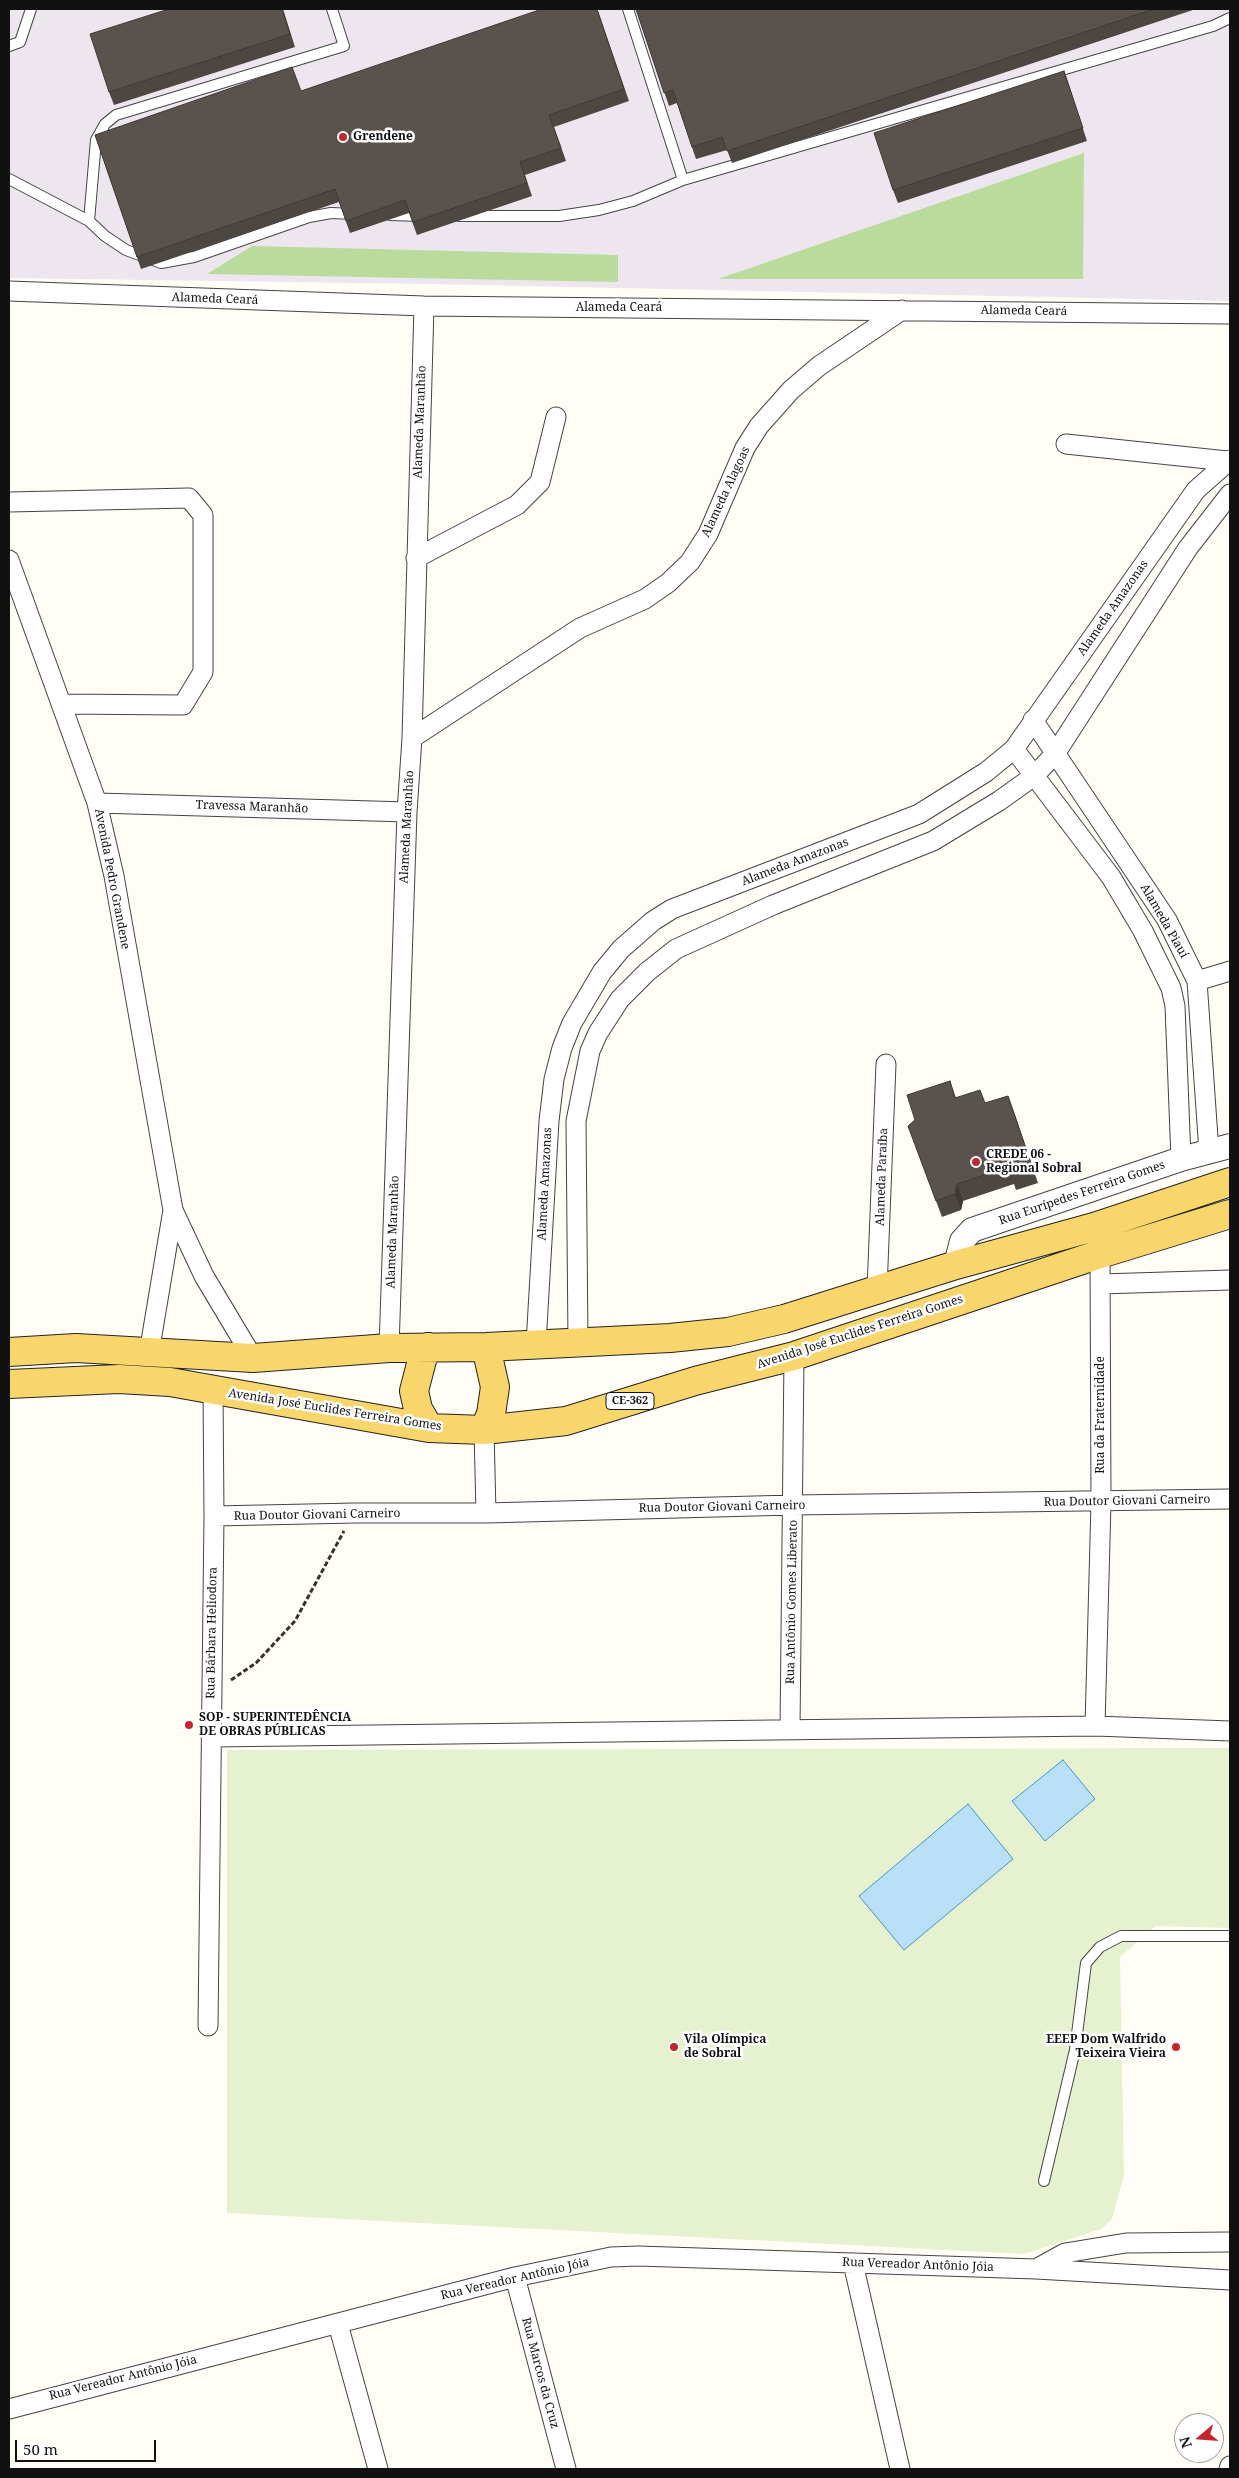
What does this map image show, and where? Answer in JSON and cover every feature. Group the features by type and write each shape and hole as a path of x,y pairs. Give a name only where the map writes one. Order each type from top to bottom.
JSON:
{"main road":[{"path":"9,1352 76,1348 252,1358 389,1348 486,1347 670,1338 728,1332 784,1319 956,1265 1094,1226 1230,1182"},
{"name":"Avenida José Euclides Ferreira Gomes","path":"9,1384 119,1379 170,1382 429,1428 484,1430 566,1421 695,1382 794,1356 1100,1254 1230,1214"},
{"path":"428,1347 422,1360 414,1391 418,1409 429,1428"},
{"path":"484,1430 491,1414 495,1387 486,1347"}],"street":[{"name":"Alameda Ceará","path":"9,291 424,306 1230,314"},
{"name":"Alameda Maranhão","path":"389,1348 407,812 412,738 424,306"},
{"name":"Alameda Alagoas","path":"412,738 580,628 644,599 668,583 690,562 708,534 745,448 759,426 791,390 819,366 902,310"},
{"path":"416,558 517,505 540,482 556,417"},
{"path":"1066,444 1228,460"},
{"name":"Alameda Amazonas","path":"536,1344 549,1121 554,1079 565,1039 602,972 621,950 653,921 689,902 919,814 986,772 1014,749 1196,490 1228,460"},
{"path":"578,1342 576,1121 590,1052 609,1015 620,999 676,949 773,905 933,841 999,801 1034,776 1055,754 1193,542 1230,494"},
{"path":"9,502 189,498 202,515 203,672 183,705 61,704"},
{"name":"Avenida Pedro Grandene","path":"9,560 97,803 114,876 173,1210 204,1276 252,1358"},
{"name":"Alameda Piauí","path":"1033,720 1167,920 1197,981 1219,1149"},
{"name":"Alameda Piauí","path":"1014,749 1111,877 1143,931 1172,988 1175,1015 1181,1159"},
{"name":"Travessa Maranhão","path":"97,803 407,812"},
{"path":"762,874 773,905"},
{"path":"1197,981 1230,971"},
{"path":"587,997 609,1015"},
{"name":"Alameda Paraíba","path":"877,1290 886,1064"},
{"path":"554,1079 580,1094"},
{"name":"Rua Eurípedes Ferreira Gomes","path":"956,1265 962,1241 972,1230 1181,1159 1219,1149"},
{"name":"Avenida Pedro Grandene","path":"149,1353 173,1210"},
{"name":"Rua da Fraternidade","path":"1095,1726 1100,1503 1100,1254"},
{"path":"1101,1284 1230,1280"},
{"name":"Rua Antônio Gomes Liberato","path":"790,1728 794,1356"},
{"name":"Rua Bárbara Heliodora","path":"208,2026 214,1516 213,1390"},
{"path":"484,1430 486,1513"},
{"name":"Rua Doutor Giovani Carneiro","path":"214,1516 486,1513 793,1505 1100,1503 1230,1499"},
{"path":"210,1737 790,1728 1095,1726 1230,1730"},
{"name":"Rua Vereador Antônio Jóia","path":"1036,2269 1066,2253 1126,2243 1230,2242"},
{"name":"Rua Vereador Antônio Jóia","path":"9,2409 515,2277 611,2257 638,2256 1036,2269 1230,2280"},
{"path":"853,2263 900,2469"},
{"name":"Rua Marcos da Cruz","path":"515,2277 566,2469"},
{"path":"338,2324 378,2469"}],"lane":[{"path":"9,46 20,42 31,9"},
{"path":"89,222 96,140 106,124 116,115 344,46 332,9"},
{"path":"628,9 683,180"},
{"path":"9,180 89,222 105,236 126,250 161,263 194,257 309,217 331,213 442,217 559,216 599,210 634,201 683,180 1213,26 1230,18"},
{"path":"1044,2181 1075,2050 1086,1963 1100,1947 1121,1936 1230,1936"}],"path":[{"path":"211,1689 230,1680 256,1663 296,1621 355,1513"}],"shaded area":[{"path":"9,9 1230,9 1230,301 430,284 9,278"}],"green space":[{"path":"1084,153 1083,279 718,279"},
{"path":"252,246 618,255 618,282 207,274"},
{"name":"Vila Olímpica de Sobral","path":"1230,1748 1230,1928 1156,1926 1120,1957 1124,2175 1112,2219 1101,2229 1024,2254 227,2213 227,1750"}],"water":[{"path":"1063,1760 1095,1799 1045,1841 1012,1801"},
{"path":"968,1804 1013,1859 904,1950 859,1896"}],"building":[{"path":"169,9 282,9 290,34 109,92 90,34"},
{"name":"Grendene","path":"542,9 597,9 624,89 549,115 561,148 520,162 527,183 413,222 405,200 346,221 335,189 137,257 95,135 292,67 301,91"},
{"path":"636,9 1154,9 727,151 722,137 692,147 673,90 664,93"},
{"path":"1064,71 1083,128 893,190 874,133"},
{"name":"CREDE 06 - Regional Sobral","path":"950,1081 955,1098 980,1090 985,1103 1008,1096 1032,1166 1010,1174 1008,1167 957,1184 955,1194 936,1201 908,1126 915,1120 907,1095"}],"place":[{"name":"Grendene","path":"343,137"},
{"name":"CREDE 06 - Regional Sobral","path":"976,1162"},
{"name":"SOP - SUPERINTEDÊNCIA DE OBRAS PÚBLICAS","path":"189,1725"},
{"name":"Vila Olímpica de Sobral","path":"674,2047"},
{"name":"EEEP Dom Walfrido Teixeira Vieira","path":"1176,2047"}]}
